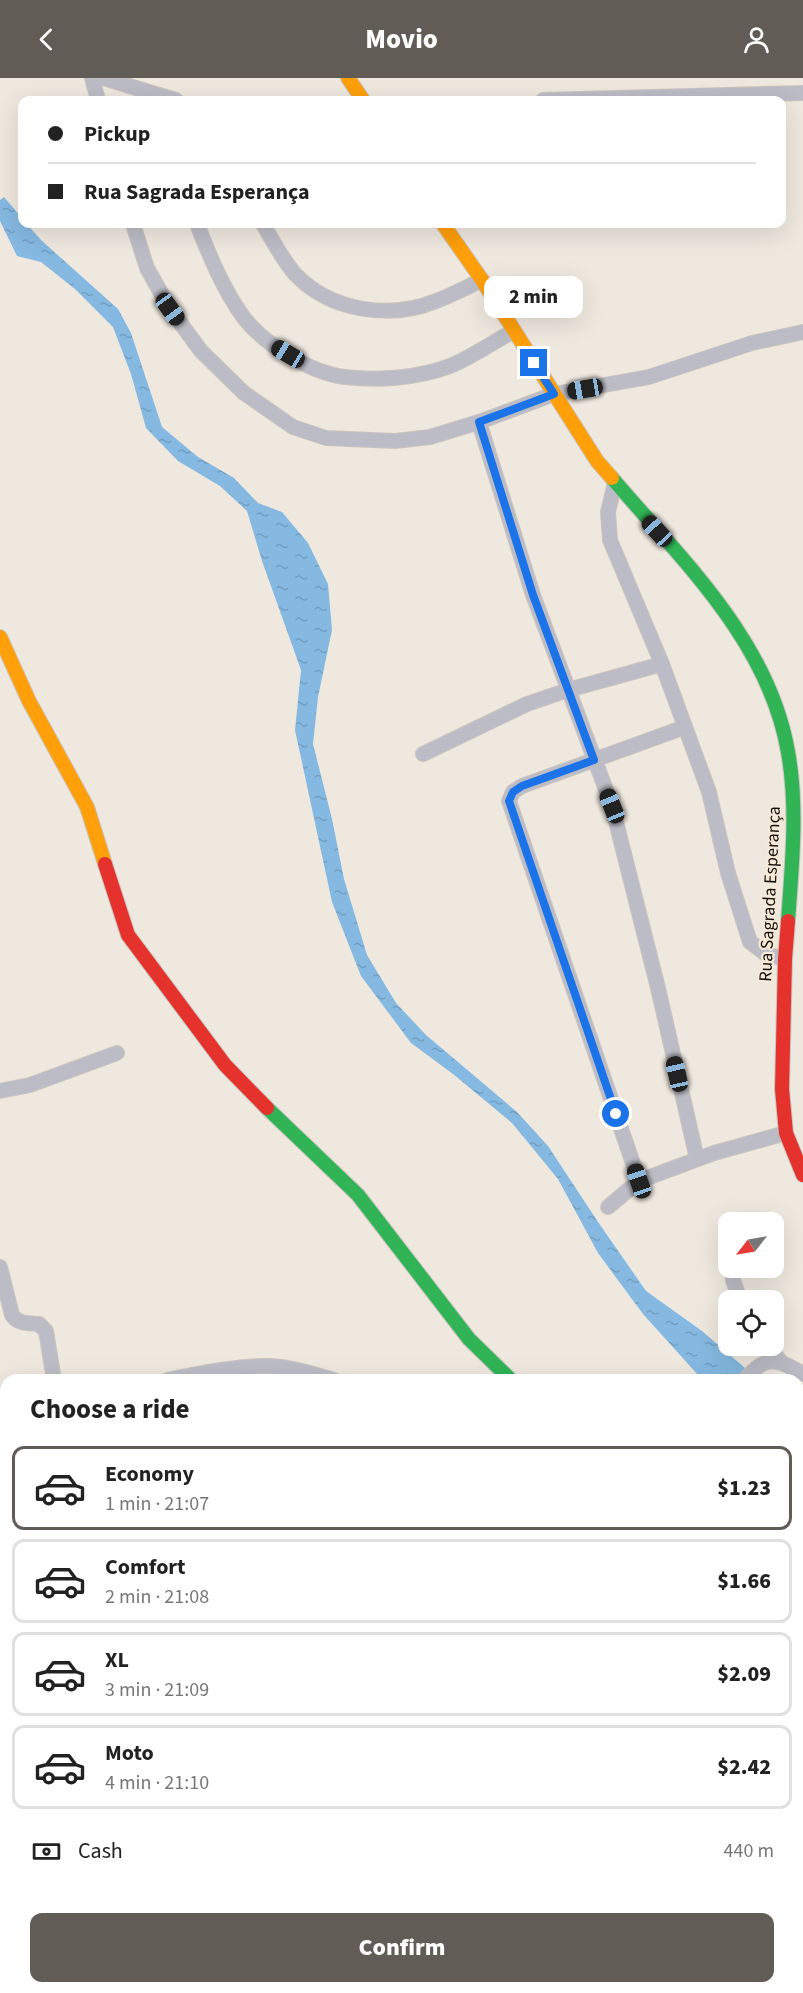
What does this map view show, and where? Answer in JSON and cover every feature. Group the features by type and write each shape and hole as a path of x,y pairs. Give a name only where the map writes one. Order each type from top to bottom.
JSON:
{"street":[{"path":"92,78 97,96"},
{"path":"104,78 150,96"},
{"path":"348,78 360,96"},
{"path":"692,96 803,93"},
{"path":"134,228 147,268 170,309 201,351 244,393 294,427 326,438 395,441 430,437 479,422 554,394 649,377 752,343 803,332"},
{"path":"199,228 224,289 246,320 271,344 305,364 343,377 380,379 416,375 450,366 514,331"},
{"path":"265,228 295,274 314,290 355,308 379,311 420,307 436,302 482,280"},
{"name":"Rua Sagrada Esperança","path":"446,228 482,280 597,461 720,603 758,665 774,702 788,751 793,800 793,855 785,959 782,1078 786,1133 803,1175"},
{"path":"479,422 533,595 612,806 658,988 697,1159"},
{"path":"615,483 608,512 610,540 662,664 709,792 729,873 750,942 766,954 785,959"},
{"path":"0,637 29,700 87,807 128,935 225,1065 358,1195 469,1339 505,1374"},
{"path":"423,754 527,704 662,664"},
{"path":"639,1181 509,801 513,792 522,786 685,727"},
{"path":"788,751 803,746"},
{"path":"0,1091 30,1085 117,1053"},
{"path":"608,1207 639,1181 697,1159 786,1133"},
{"path":"0,1267 15,1320 21,1323 39,1324 46,1331 53,1374"},
{"path":"776,1356 780,1362"},
{"path":"752,1374 772,1361 780,1362 803,1374"},
{"path":"206,1374 268,1366 311,1374"}],"water":[{"path":"4,197 18,213 18,228 30,228 118,309 131,333 162,427 198,457 234,478 258,503 282,512 308,543 328,584 332,630 318,697 313,744 344,879 367,955 396,1003 426,1035 517,1112 548,1146 646,1291 718,1345 718,1356 731,1356 752,1374 697,1374 643,1314 598,1253 558,1179 512,1123 411,1043 361,976 332,902 295,730 301,670 262,561 247,511 220,486 178,461 146,428 131,374 113,327 75,289 41,262 17,256 0,221 0,200"}],"traffic: fast":[{"path":"612,478 719,604 742,638 762,674 778,712 788,752 793,794 788,921"},
{"path":"267,1108 358,1195 469,1339 505,1374"}],"traffic: slow":[{"path":"348,78 360,96"},
{"path":"446,228 482,280 597,461 612,478"},
{"path":"0,637 29,701 87,807 105,864"}],"traffic: jam":[{"path":"105,864 128,935 225,1065 267,1108"},
{"path":"788,921 782,1089 786,1133 803,1175"}],"route":[{"path":"534,363 554,394 479,422 533,595 594,760 522,786 513,792 509,801 616,1114"}]}
